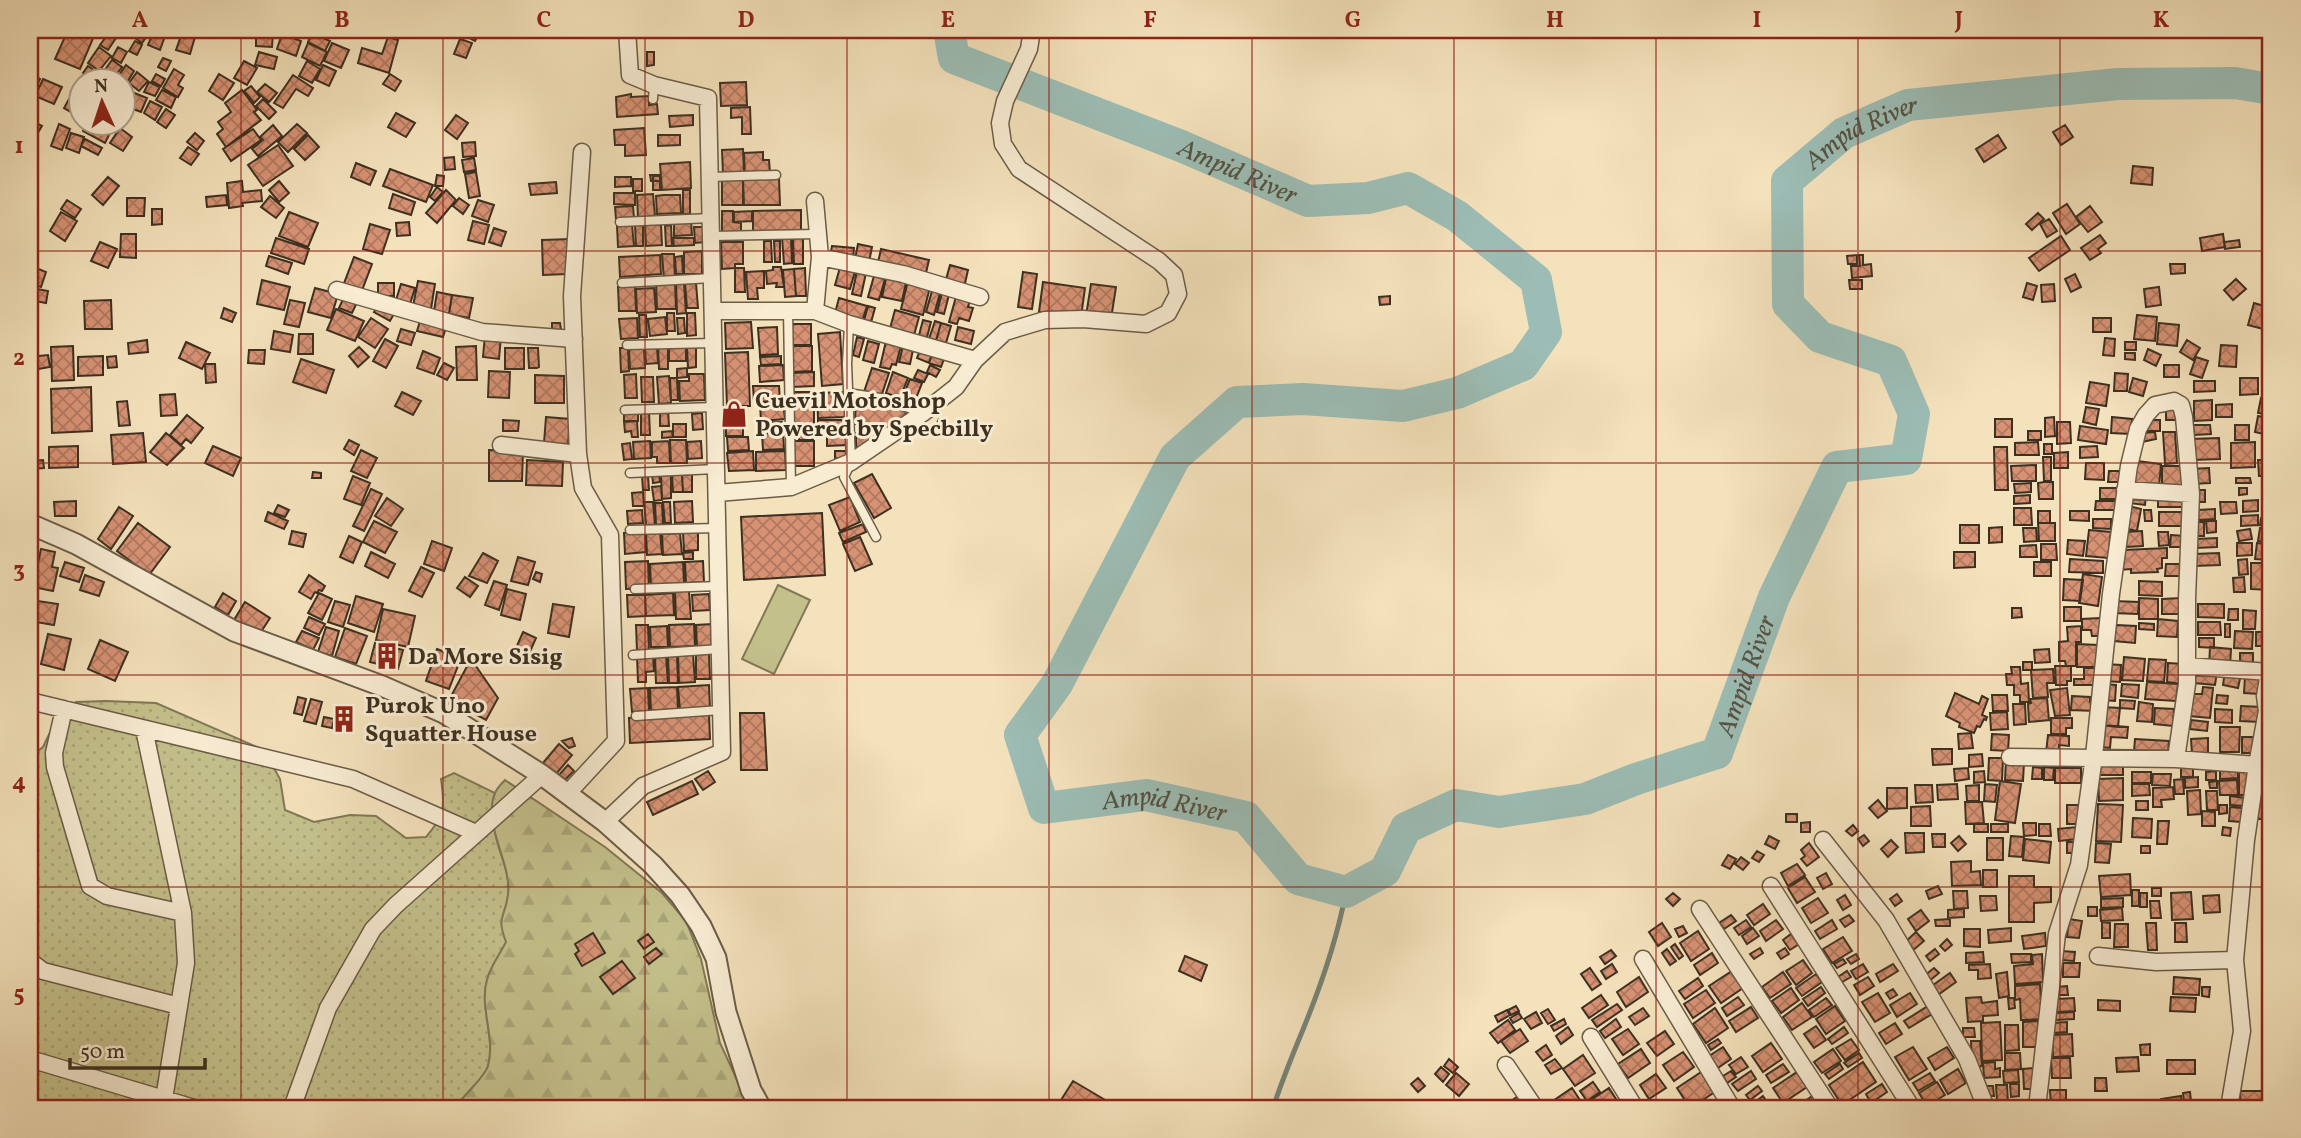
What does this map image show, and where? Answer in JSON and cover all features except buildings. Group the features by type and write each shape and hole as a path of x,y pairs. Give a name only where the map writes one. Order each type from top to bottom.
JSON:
{"street":[{"path":"605,822 643,786 722,752 708,98 653,92 630,75 627,30"},
{"path":"717,493 790,487 851,463 956,387 975,360 1005,332 1045,320 1083,319 1146,324 1168,313 1178,294 1174,275 1159,261 1019,169 1003,144 1000,123 1004,101 1029,49 1032,30"},
{"path":"567,794 616,741 610,535 583,488 578,454 572,296 582,152"},
{"path":"815,201 820,257 815,311"},
{"path":"820,257 902,274 980,297"},
{"path":"337,290 482,331 573,340"},
{"path":"713,311 815,311 849,324 975,360"},
{"path":"2037,1108 2057,934 2079,865 2094,756 2110,594 2125,490 2138,429 2155,405 2174,401 2181,405 2184,417 2191,494 2187,684 2176,759"},
{"path":"501,445 578,454"},
{"path":"2125,490 2191,494"},
{"path":"30,524 76,544 234,631 382,686 444,713 542,775 605,822 653,865 680,895 701,926 716,958 726,1012 751,1090 761,1108"},
{"path":"2187,666 2270,666 2265,696 2267,711 2246,841 2235,960 2242,1031 2229,1108"},
{"path":"30,701 353,779 476,833"},
{"path":"64,709 54,753 55,766 90,886 107,896 183,914"},
{"path":"144,729 183,914 186,963 164,1099"},
{"path":"2010,757 2094,756 2257,765"},
{"path":"292,1108 328,1008 373,929 396,905 542,775"},
{"path":"1824,840 1886,920 1967,1059 1986,1108"},
{"path":"1770,886 1912,1108"},
{"path":"1700,909 1830,1108"},
{"path":"2098,956 2156,962 2235,960"},
{"path":"1643,959 1732,1108"},
{"path":"30,961 43,971 179,1006"},
{"path":"1591,1037 1635,1108"},
{"path":"30,1059 194,1108"},
{"path":"1506,1065 1535,1108"}],"lane":[{"path":"710,177 776,175"},
{"path":"620,222 711,218"},
{"path":"712,236 818,234"},
{"path":"622,283 712,278"},
{"path":"788,310 790,487"},
{"path":"849,324 851,463 844,477 876,537"},
{"path":"627,345 714,344"},
{"path":"848,393 880,398 923,413"},
{"path":"625,410 715,407"},
{"path":"630,473 716,469"},
{"path":"631,530 718,528"},
{"path":"635,589 719,586"},
{"path":"633,655 720,649"},
{"path":"636,716 721,710"}],"green space":[{"path":"778,585 810,600 774,674 742,659"},
{"path":"76,702 156,703 264,750 280,779 285,810 314,822 350,815 376,816 406,838 426,837 437,823 442,810 441,779 454,773 495,793 495,831 509,888 502,922 507,942 490,970 485,990 490,1045 488,1066 456,1108 30,1108 30,757 43,747 57,718"},
{"path":"505,780 605,847 662,893 686,921 701,959 720,1043 750,1108 456,1108 486,1071 490,1055 485,991 490,970 506,942 501,922 508,895 506,870 494,831 492,805 496,791"}],"waterway":[{"name":"Ampid River","path":"949,30 954,58 1181,146 1308,201 1368,198 1408,188 1457,216 1536,280 1546,332 1523,365 1457,393 1403,406 1303,399 1237,402 1175,457 1057,684 1020,735 1044,808 1146,795 1246,817 1298,879 1346,892 1385,871 1406,828 1456,805 1499,812 1585,799 1636,779 1717,753 1774,597 1837,467 1906,459 1914,414 1891,361 1820,337 1788,304 1787,181 1844,133 1908,105 2118,84 2235,83 2271,89"},
{"path":"1273,1108 1323,977 1346,892"}],"place":[{"name":"Cuevil Motoshop Powered by Specbilly","path":"734,414"},
{"name":"Da More Sisig","path":"387,656"},
{"name":"Purok Uno Squatter House","path":"344,719"}]}
